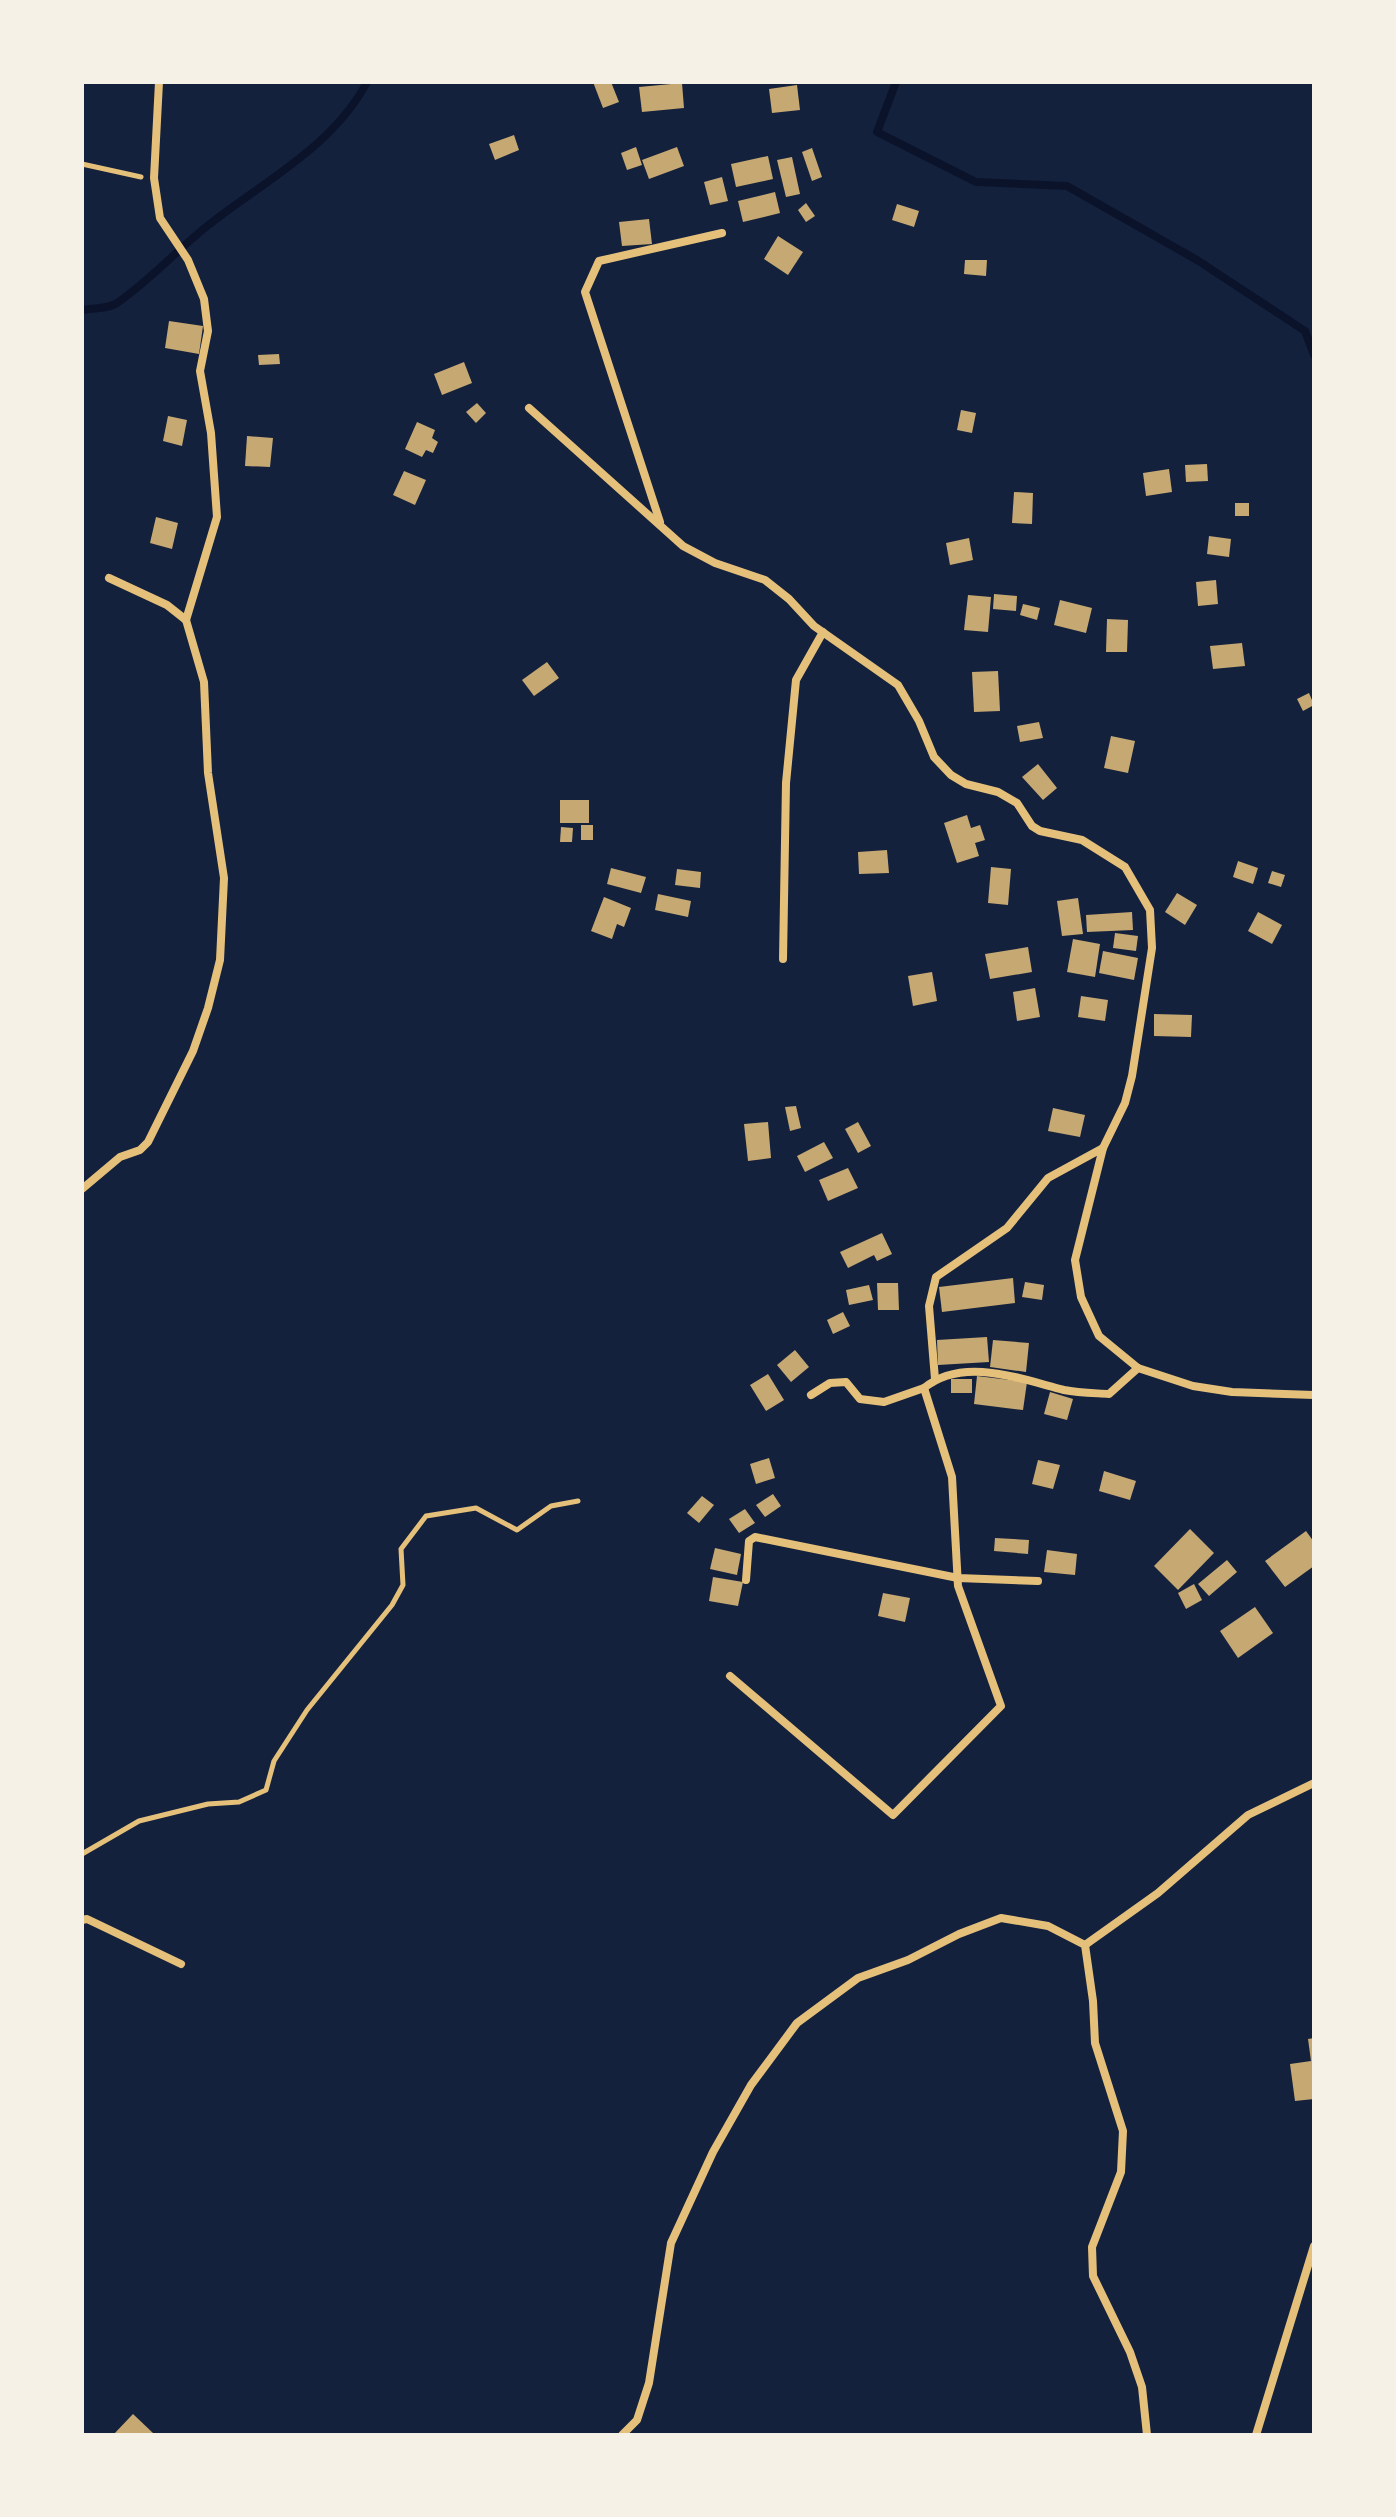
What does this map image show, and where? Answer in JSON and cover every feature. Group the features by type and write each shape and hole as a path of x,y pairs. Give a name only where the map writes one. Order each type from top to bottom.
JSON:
{"street":[{"path":"82,1189 120,1157 140,1150 148,1142 193,1051 220,960 224,878 208,773 204,682 186,620 217,517 211,433 200,371 208,331 204,299 188,260 160,218 154,178 159,82"},
{"path":"660,523 585,292 599,261 722,233"},
{"path":"529,408 683,546 715,563 765,580 823,632 898,685 919,721 934,757 951,775 966,784 998,792 1017,803 1032,826 1040,831 1082,840 1125,867 1150,910 1152,948 1132,1076 1125,1103 1103,1148 1075,1260 1081,1297 1099,1336 1138,1368 1193,1386 1232,1392 1314,1395"},
{"path":"109,578 167,605 186,620"},
{"path":"783,959 786,783 796,680 823,632"},
{"path":"935,1379 929,1306 936,1277 1007,1228 1048,1178 1103,1148"},
{"path":"811,1395 830,1383 846,1382 860,1399 884,1402 961,1371 1109,1394 1138,1368"},
{"path":"730,1676 893,1815 1001,1706 958,1586 952,1477 924,1388"},
{"path":"746,1580 749,1541 755,1537 958,1578 1038,1581"},
{"path":"1085,1945 1158,1893 1248,1815 1314,1783"},
{"path":"622,2435 637,2420 649,2383 671,2243 713,2152 751,2085 797,2023 858,1978 908,1960 959,1934 1001,1918 1048,1926 1085,1945"},
{"path":"82,1920 87,1919 181,1964"},
{"path":"1085,1945 1095,2043 1123,2131 1121,2172 1092,2247 1093,2276 1130,2352 1142,2387 1147,2435"},
{"path":"1256,2435 1314,2246"}],"path":[{"path":"82,164 135,177 154,178"},
{"path":"82,1854 139,1821 208,1804 239,1802 266,1790 274,1761 307,1710 392,1605 403,1585 401,1549 426,1516 476,1508 517,1530 551,1506 578,1501"}],"building":[{"path":"593,82 611,82 619,102 603,108"},
{"path":"682,83 684,108 642,112 639,87"},
{"path":"797,85 800,110 772,113 769,89"},
{"path":"514,135 519,150 495,160 489,144"},
{"path":"636,147 642,165 627,170 621,153"},
{"path":"677,147 684,166 649,179 642,160"},
{"path":"812,148 822,177 812,181 802,152"},
{"path":"768,156 773,179 736,187 731,164"},
{"path":"792,157 800,194 786,197 777,160"},
{"path":"722,177 728,201 710,205 704,182"},
{"path":"775,192 780,213 743,222 738,201"},
{"path":"806,203 815,216 806,222 798,210"},
{"path":"897,204 919,211 914,227 892,220"},
{"path":"649,219 652,244 622,246 619,222"},
{"path":"778,236 803,252 788,275 764,259"},
{"path":"965,260 987,260 986,276 964,274"},
{"path":"169,321 203,326 199,354 165,348"},
{"path":"279,354 280,364 259,365 258,355"},
{"path":"464,362 472,383 442,395 434,374"},
{"path":"477,403 486,413 476,423 466,412"},
{"path":"961,410 976,413 972,433 957,430"},
{"path":"168,416 187,420 182,446 163,441"},
{"path":"417,422 435,430 432,438 438,442 433,453 426,450 422,457 405,449"},
{"path":"247,436 273,438 270,467 245,466"},
{"path":"1207,464 1208,481 1186,482 1185,465"},
{"path":"1169,469 1172,492 1146,496 1143,473"},
{"path":"404,471 426,480 415,505 393,495"},
{"path":"1014,492 1033,493 1032,524 1012,523"},
{"path":"1235,503 1249,503 1249,516 1235,516"},
{"path":"156,517 178,523 172,549 150,543"},
{"path":"1209,536 1231,539 1229,557 1207,554"},
{"path":"969,538 973,560 950,565 946,543"},
{"path":"1216,580 1218,604 1198,606 1196,582"},
{"path":"994,594 1017,596 1016,611 993,609"},
{"path":"968,595 991,597 988,632 964,630"},
{"path":"1060,600 1092,608 1086,633 1054,625"},
{"path":"1023,604 1040,608 1037,620 1020,615"},
{"path":"1107,619 1128,620 1127,652 1106,652"},
{"path":"1242,643 1245,666 1213,669 1210,646"},
{"path":"547,662 559,678 534,696 522,680"},
{"path":"998,671 1000,711 974,712 972,672"},
{"path":"1309,693 1314,705 1303,711 1297,699"},
{"path":"1039,722 1043,738 1020,742 1017,726"},
{"path":"1111,736 1135,741 1128,773 1104,768"},
{"path":"1038,764 1057,788 1043,800 1022,777"},
{"path":"560,800 589,800 589,823 560,823"},
{"path":"967,815 971,828 980,825 985,840 975,843 979,856 957,863 944,823"},
{"path":"581,825 593,825 593,840 581,840"},
{"path":"561,827 573,828 572,842 560,842"},
{"path":"887,850 889,873 859,874 858,852"},
{"path":"1238,861 1258,868 1253,884 1233,877"},
{"path":"991,867 1011,869 1008,905 988,903"},
{"path":"611,868 646,877 641,893 607,884"},
{"path":"677,869 701,872 700,888 675,885"},
{"path":"1272,871 1285,875 1281,887 1268,883"},
{"path":"1177,893 1197,905 1185,925 1165,912"},
{"path":"658,894 691,901 688,917 655,910"},
{"path":"604,897 631,908 624,927 617,924 612,939 591,931"},
{"path":"1078,898 1083,934 1062,936 1057,901"},
{"path":"1132,912 1133,930 1087,932 1086,915"},
{"path":"1258,912 1282,925 1272,944 1248,931"},
{"path":"1115,933 1138,936 1136,951 1113,948"},
{"path":"1073,939 1100,944 1095,977 1067,972"},
{"path":"1028,947 1032,972 990,979 985,954"},
{"path":"1103,951 1138,958 1134,980 1099,973"},
{"path":"932,972 937,1001 913,1006 908,976"},
{"path":"1035,988 1040,1017 1017,1021 1013,992"},
{"path":"1081,996 1108,1000 1105,1021 1078,1017"},
{"path":"1154,1014 1192,1015 1191,1037 1154,1036"},
{"path":"796,1106 801,1128 790,1131 785,1107"},
{"path":"1053,1108 1085,1115 1080,1137 1048,1131"},
{"path":"768,1122 771,1158 748,1161 744,1124"},
{"path":"858,1122 871,1146 858,1153 845,1129"},
{"path":"824,1142 833,1158 805,1172 797,1156"},
{"path":"848,1168 858,1188 828,1201 819,1180"},
{"path":"882,1233 892,1254 877,1261 874,1255 848,1268 840,1252"},
{"path":"1013,1278 1015,1303 942,1312 939,1287"},
{"path":"1025,1282 1044,1285 1042,1300 1022,1297"},
{"path":"877,1283 898,1283 899,1310 878,1310"},
{"path":"869,1285 873,1300 849,1305 846,1290"},
{"path":"843,1312 850,1326 833,1334 827,1320"},
{"path":"987,1337 989,1362 938,1365 937,1340"},
{"path":"993,1340 1029,1343 1026,1372 990,1367"},
{"path":"795,1350 809,1367 791,1382 777,1365"},
{"path":"768,1374 784,1400 766,1411 750,1385"},
{"path":"977,1376 1027,1382 1023,1410 974,1404"},
{"path":"951,1379 972,1379 972,1393 951,1393"},
{"path":"1050,1392 1073,1399 1067,1420 1044,1414"},
{"path":"769,1458 775,1478 756,1484 750,1464"},
{"path":"1038,1460 1060,1465 1053,1489 1032,1484"},
{"path":"1104,1471 1136,1481 1130,1500 1099,1491"},
{"path":"773,1494 781,1506 765,1517 756,1505"},
{"path":"702,1496 714,1505 699,1523 687,1513"},
{"path":"745,1509 755,1523 739,1533 729,1519"},
{"path":"1190,1529 1214,1553 1178,1590 1154,1566"},
{"path":"1306,1531 1314,1542 1314,1566 1285,1587 1265,1561"},
{"path":"995,1538 1029,1540 1028,1554 994,1551"},
{"path":"715,1548 741,1554 737,1575 710,1569"},
{"path":"1047,1550 1077,1554 1075,1575 1044,1572"},
{"path":"1227,1560 1237,1572 1209,1596 1198,1584"},
{"path":"713,1577 743,1582 738,1606 709,1601"},
{"path":"1194,1584 1202,1600 1186,1609 1178,1593"},
{"path":"883,1593 910,1598 905,1622 878,1616"},
{"path":"1255,1607 1273,1633 1238,1658 1220,1631"},
{"path":"1314,2038 1314,2099 1295,2101 1290,2064 1311,2061 1308,2039"},
{"path":"133,2414 153,2433 113,2435"}],"waterway":[{"path":"82,310 117,303 206,227 294,162 335,126 367,82"},
{"path":"896,82 877,132 976,182 1067,186 1197,260 1305,331 1314,355"}]}
